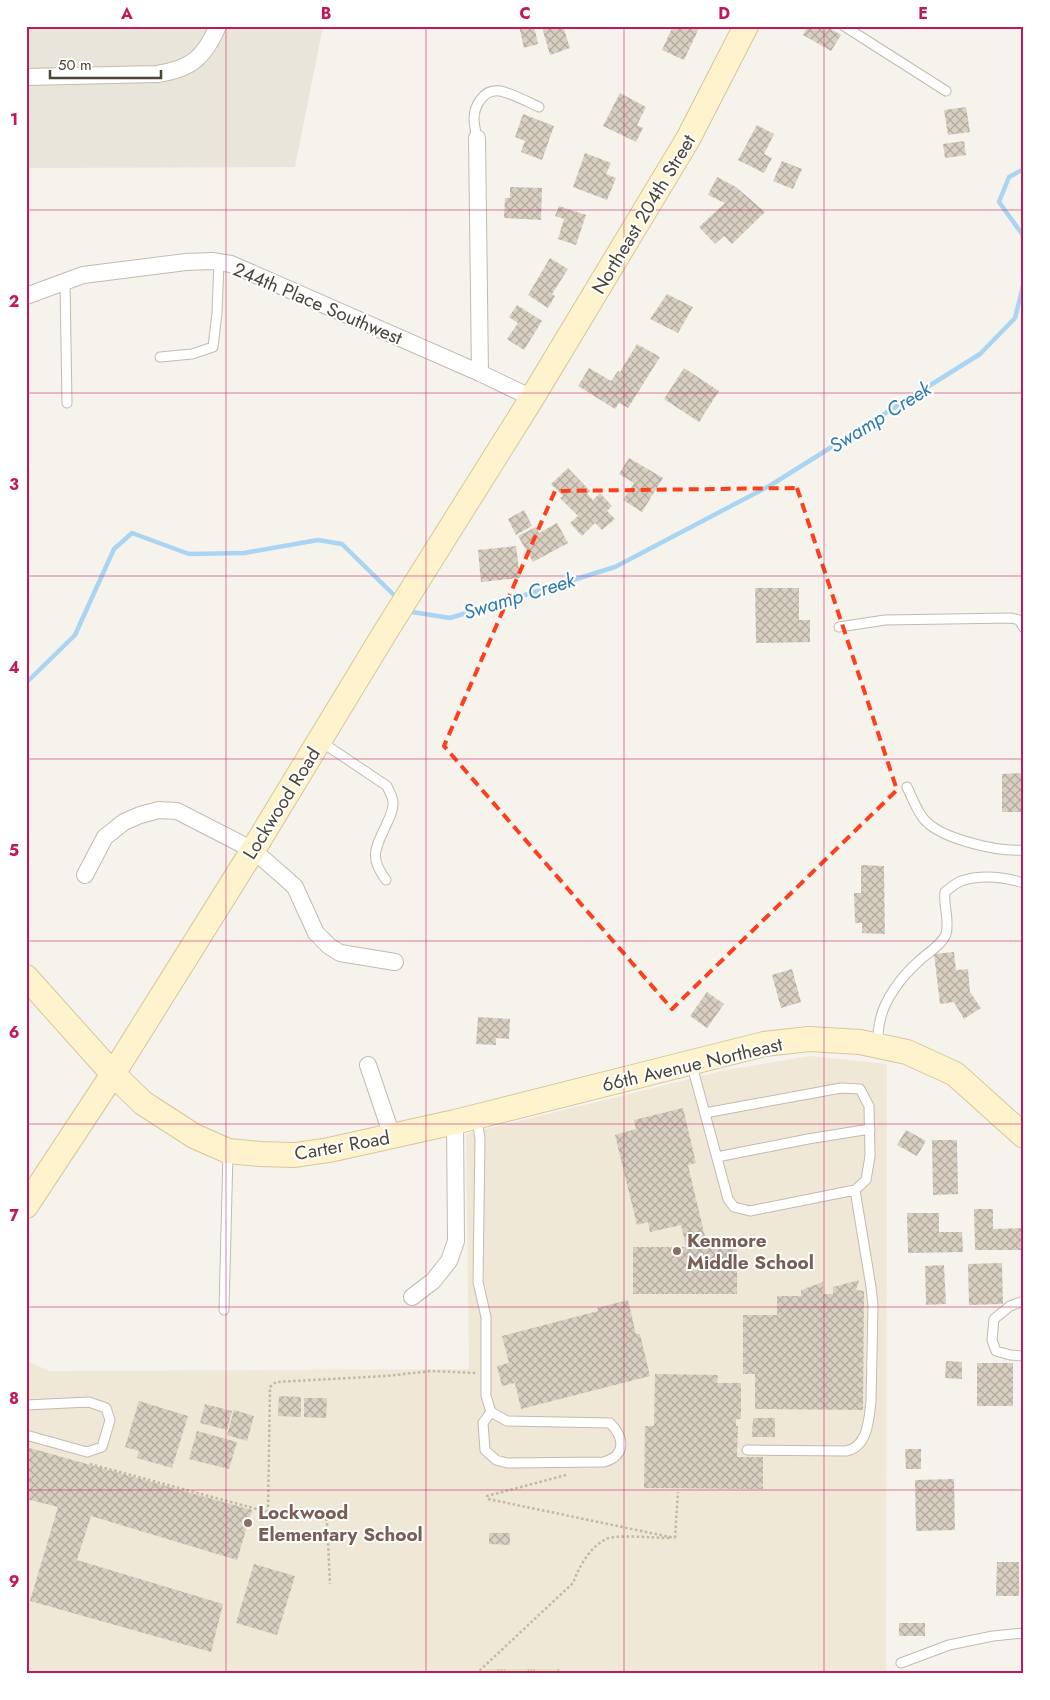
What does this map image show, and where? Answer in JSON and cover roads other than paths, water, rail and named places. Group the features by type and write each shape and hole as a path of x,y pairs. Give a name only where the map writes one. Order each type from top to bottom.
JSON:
{"street":[{"path":"26,77 156,74 176,71 192,64 211,41 218,26"},
{"name":"Northeast 204th Street","path":"532,398 688,139 746,26"},
{"path":"477,138 480,373"},
{"name":"244th Place Southwest","path":"26,296 83,275 186,262 231,264 480,373 532,398"},
{"name":"Lockwood Road","path":"26,1206 113,1074 532,398"},
{"path":"85,875 105,837 124,822 159,810 177,811 253,850 295,888 316,933 329,946 340,953 395,962"},
{"name":"Carter Road","path":"26,977 113,1074 143,1103 194,1136 228,1151 295,1155 329,1150 472,1117"},
{"name":"66th Avenue Northeast","path":"472,1117 764,1044 809,1039 860,1042 908,1052 955,1074 1024,1136"},
{"path":"368,1065 392,1136"},
{"path":"412,1297 434,1280 449,1262 456,1240 472,1117"}],"lane":[{"path":"844,26 946,91"},
{"path":"477,138 474,116 479,100 486,94 499,90 539,107"},
{"path":"160,357 192,354 213,347 217,313 219,262"},
{"path":"65,283 67,402"},
{"path":"839,627 885,620 1011,618 1019,620 1024,628"},
{"path":"320,741 387,786 394,803 392,814 376,849 375,861 378,870 386,880"},
{"path":"907,787 924,819 942,832 975,845 1013,851 1024,850"},
{"path":"877,1045 880,1020 885,1005 903,978 946,934 945,892 960,882 976,878 996,877 1024,883"},
{"path":"691,1062 728,1199 734,1207 750,1212 855,1190 866,1180 870,1156 869,1106 860,1089 841,1088 705,1113"},
{"path":"472,1117 480,1139 478,1282 486,1317 486,1396 490,1412 483,1423 485,1450 496,1460 507,1463 604,1462 612,1460 620,1449 620,1436 610,1422 507,1421 490,1412"},
{"path":"717,1157 870,1129"},
{"path":"224,1310 228,1151"},
{"path":"747,1450 846,1451 857,1447 862,1441 871,1401 873,1306 872,1287 855,1190"},
{"path":"1024,1301 1010,1306 994,1319 992,1340 996,1351 1024,1356"},
{"path":"26,1405 89,1402 106,1408 110,1420 102,1447 86,1452 26,1435"},
{"path":"901,1663 949,1645 993,1636 1024,1633"}],"waterway":[{"name":"Swamp Creek","path":"1024,169 1009,177 999,202 1022,234 1024,242"},
{"name":"Swamp Creek","path":"407,608 412,612 450,618 615,567 771,485 980,354 1015,318 1024,282"},
{"name":"Swamp Creek","path":"26,683 75,635 114,549 132,533 189,554 244,553 318,540 342,544 398,599"}],"place":[{"name":"Kenmore Middle School","path":"677,1251"},
{"name":"Lockwood Elementary School","path":"248,1523"}]}
